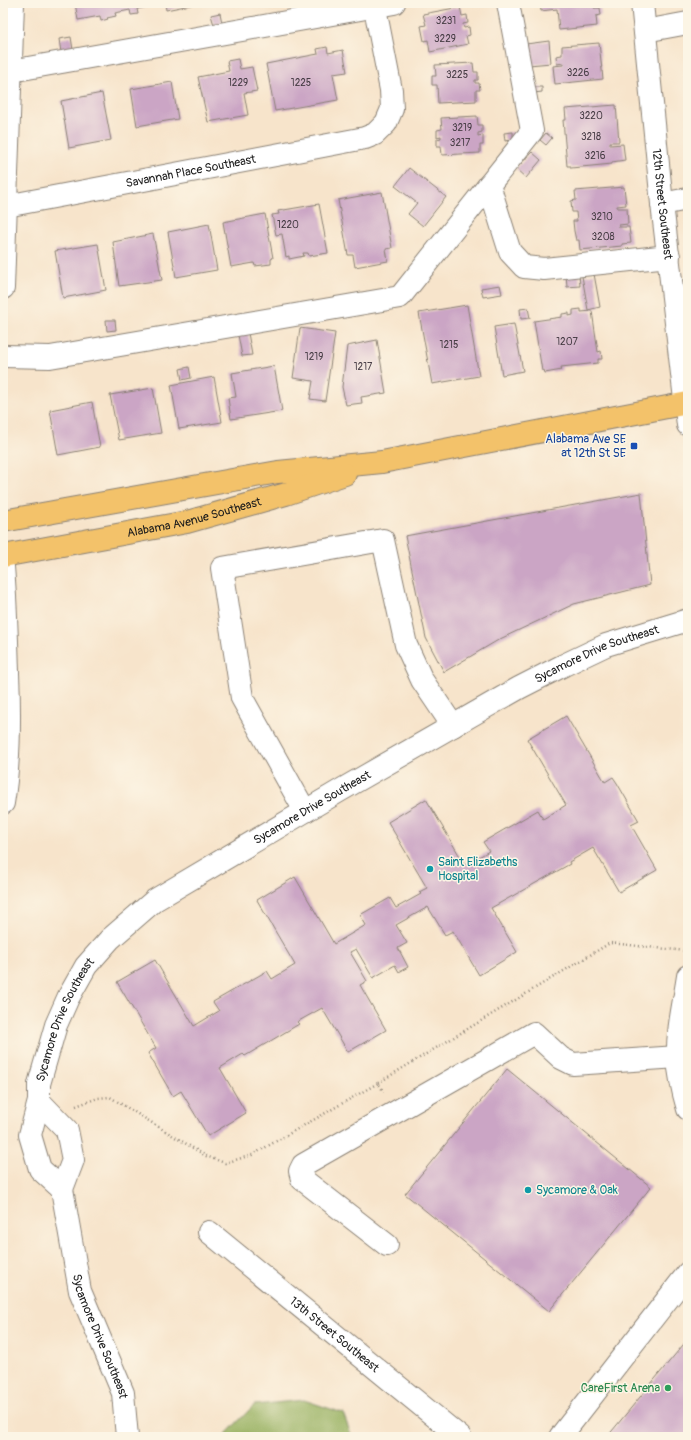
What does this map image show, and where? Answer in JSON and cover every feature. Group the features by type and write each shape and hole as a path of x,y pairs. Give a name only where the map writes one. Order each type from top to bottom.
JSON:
{"main road":[{"name":"Alabama Avenue Southeast","path":"3,521 278,472 382,462 687,411"},
{"name":"Alabama Avenue Southeast","path":"3,556 187,522 286,494 382,462"}],"street":[{"path":"3,288 14,3"},
{"path":"3,356 50,357 400,297 532,131 508,3"},
{"name":"12th Street Southeast","path":"642,3 662,204 687,411"},
{"path":"11,70 381,4"},
{"name":"Savannah Place Southeast","path":"6,206 365,138 375,134 386,123 392,109 381,4"},
{"path":"644,31 688,23"},
{"path":"489,185 510,252 524,267 544,269 669,256"},
{"path":"662,204 688,199"},
{"path":"306,811 242,698 222,568 383,540 406,645 422,680 453,726"},
{"path":"3,567 6,614 6,714 10,741 3,803"},
{"name":"Sycamore Drive Southeast","path":"62,1189 40,1169 30,1135 39,1100 39,1084 56,1026 68,998 86,966 110,939 155,900 519,688 599,648 688,620"},
{"path":"688,976 679,1036 678,1057 682,1088 688,1109"},
{"path":"387,1245 302,1179 300,1171 303,1165 534,1033 561,1058 573,1064 678,1057"},
{"name":"Sycamore Drive Southeast","path":"39,1100 67,1130 74,1160 62,1189 80,1291 124,1393 127,1437"},
{"name":"13th Street Southeast","path":"209,1232 460,1437"},
{"path":"560,1437 688,1273"}],"path":[{"path":"70,1109 98,1098 110,1097 206,1156 226,1163 252,1155 378,1082 610,943 688,951"},
{"path":"378,1082 396,1112"}],"green space":[{"path":"304,1400 343,1413 352,1437 223,1437 254,1405"}],"building":[{"path":"75,3 151,3 152,6 137,9 138,14 131,15 130,10 115,13 116,16 101,21 100,16 78,20"},
{"path":"165,3 195,3 195,4 166,10"},
{"path":"517,3 528,3 528,5 518,7"},
{"path":"540,3 594,3 594,8 600,8 601,15 596,16 597,26 559,30 557,9 541,11"},
{"path":"460,7 462,16 467,15 468,23 463,24 464,28 469,27 470,35 466,36 468,44 430,52 428,40 424,41 421,26 426,25 423,14"},
{"path":"220,13 222,23 214,25 211,15"},
{"path":"71,37 73,50 61,52 59,39"},
{"path":"549,41 551,63 529,65 526,44"},
{"path":"599,43 603,79 555,84 553,66 563,65 563,63 557,64 556,56 562,55 562,46"},
{"path":"327,47 328,53 343,50 347,72 333,74 338,100 275,111 266,64 318,54 317,49"},
{"path":"238,59 240,69 252,67 257,91 244,93 248,115 208,122 198,77 229,71 227,61"},
{"path":"473,63 474,72 478,72 478,80 475,80 475,83 479,83 480,90 476,90 476,101 438,103 437,85 432,85 432,76 436,76 435,65"},
{"path":"172,82 178,119 137,126 131,89"},
{"path":"534,87 542,87 542,92 534,93"},
{"path":"102,93 111,140 69,148 61,101"},
{"path":"616,105 619,142 610,142 610,145 623,144 625,160 612,162 612,164 571,168 571,166 567,166 563,120 566,120 565,109"},
{"path":"477,116 478,125 482,125 482,132 478,133 478,136 483,135 483,145 480,145 480,153 442,155 441,146 437,146 437,139 441,138 441,136 437,137 437,130 442,129 441,118"},
{"path":"513,132 513,140 505,141 504,133"},
{"path":"546,133 552,138 546,145 540,140"},
{"path":"532,152 541,160 526,178 516,169"},
{"path":"409,168 446,197 423,226 408,214 417,203 395,186"},
{"path":"624,187 626,205 617,206 617,208 627,208 628,224 619,225 619,227 629,227 631,243 622,244 622,246 580,250 579,240 576,240 574,231 573,221 577,221 576,212 572,212 571,201 576,200 575,191"},
{"path":"382,192 392,248 386,249 388,261 355,267 353,255 348,255 338,200"},
{"path":"319,204 328,253 309,256 308,253 303,253 304,256 289,259 289,256 286,257 282,234 276,235 272,215 279,214 278,211"},
{"path":"265,214 273,258 271,259 271,264 255,266 254,263 231,267 223,222"},
{"path":"209,224 217,270 176,277 168,232"},
{"path":"153,234 162,280 119,286 113,242"},
{"path":"98,244 106,290 63,298 55,251"},
{"path":"579,273 580,286 567,287 566,274"},
{"path":"594,274 600,307 588,310 582,276"},
{"path":"500,285 502,294 483,297 481,288"},
{"path":"467,305 479,376 432,384 419,313"},
{"path":"528,308 530,318 521,319 520,309"},
{"path":"581,309 581,312 592,311 598,352 601,351 602,359 598,359 598,363 561,367 562,370 545,373 544,370 542,371 534,321 562,317 562,314 569,313 569,316 573,315 573,310"},
{"path":"106,320 115,320 116,330 107,331"},
{"path":"514,324 523,371 502,375 494,327"},
{"path":"300,328 335,333 325,401 310,399 313,381 293,378"},
{"path":"248,333 252,355 242,356 238,335"},
{"path":"377,340 386,393 361,397 362,403 346,405 342,387 347,346"},
{"path":"274,366 282,411 231,419 228,398 236,397 232,373"},
{"path":"189,367 191,378 182,380 180,369"},
{"path":"214,377 222,422 179,429 171,385"},
{"path":"153,388 161,433 119,440 110,395"},
{"path":"92,402 100,447 58,455 50,410"},
{"path":"641,493 650,585 574,604 500,639 444,672 426,638 405,536"},
{"path":"566,716 605,782 613,777 617,783 639,821 631,825 657,870 619,892 593,848 569,862 570,864 491,908 517,952 479,975 453,931 445,935 428,907 396,925 407,943 398,948 408,967 399,972 395,965 373,978 356,949 350,952 367,981 360,985 386,1030 348,1052 322,1008 297,1022 299,1024 245,1056 243,1054 220,1068 246,1113 208,1136 181,1091 173,1096 148,1053 156,1048 117,982 155,960 194,1026 219,1011 213,1002 267,971 272,979 295,965 257,900 295,877 334,944 366,925 360,915 390,898 396,908 421,894 419,892 427,888 388,822 426,799 465,865 489,851 483,842 538,810 543,819 566,805 527,739"},
{"name":"Sycamore & Oak","path":"507,1069 651,1187 549,1311 405,1194"},
{"name":"CareFirst Arena","path":"688,1339 688,1437 607,1437"}],"place":[{"name":"Alabama Ave SE at 12th St SE","path":"634,446"},
{"name":"Saint Elizabeths Hospital","path":"430,869"},
{"name":"Sycamore & Oak","path":"528,1190"},
{"name":"CareFirst Arena","path":"668,1388"}]}
